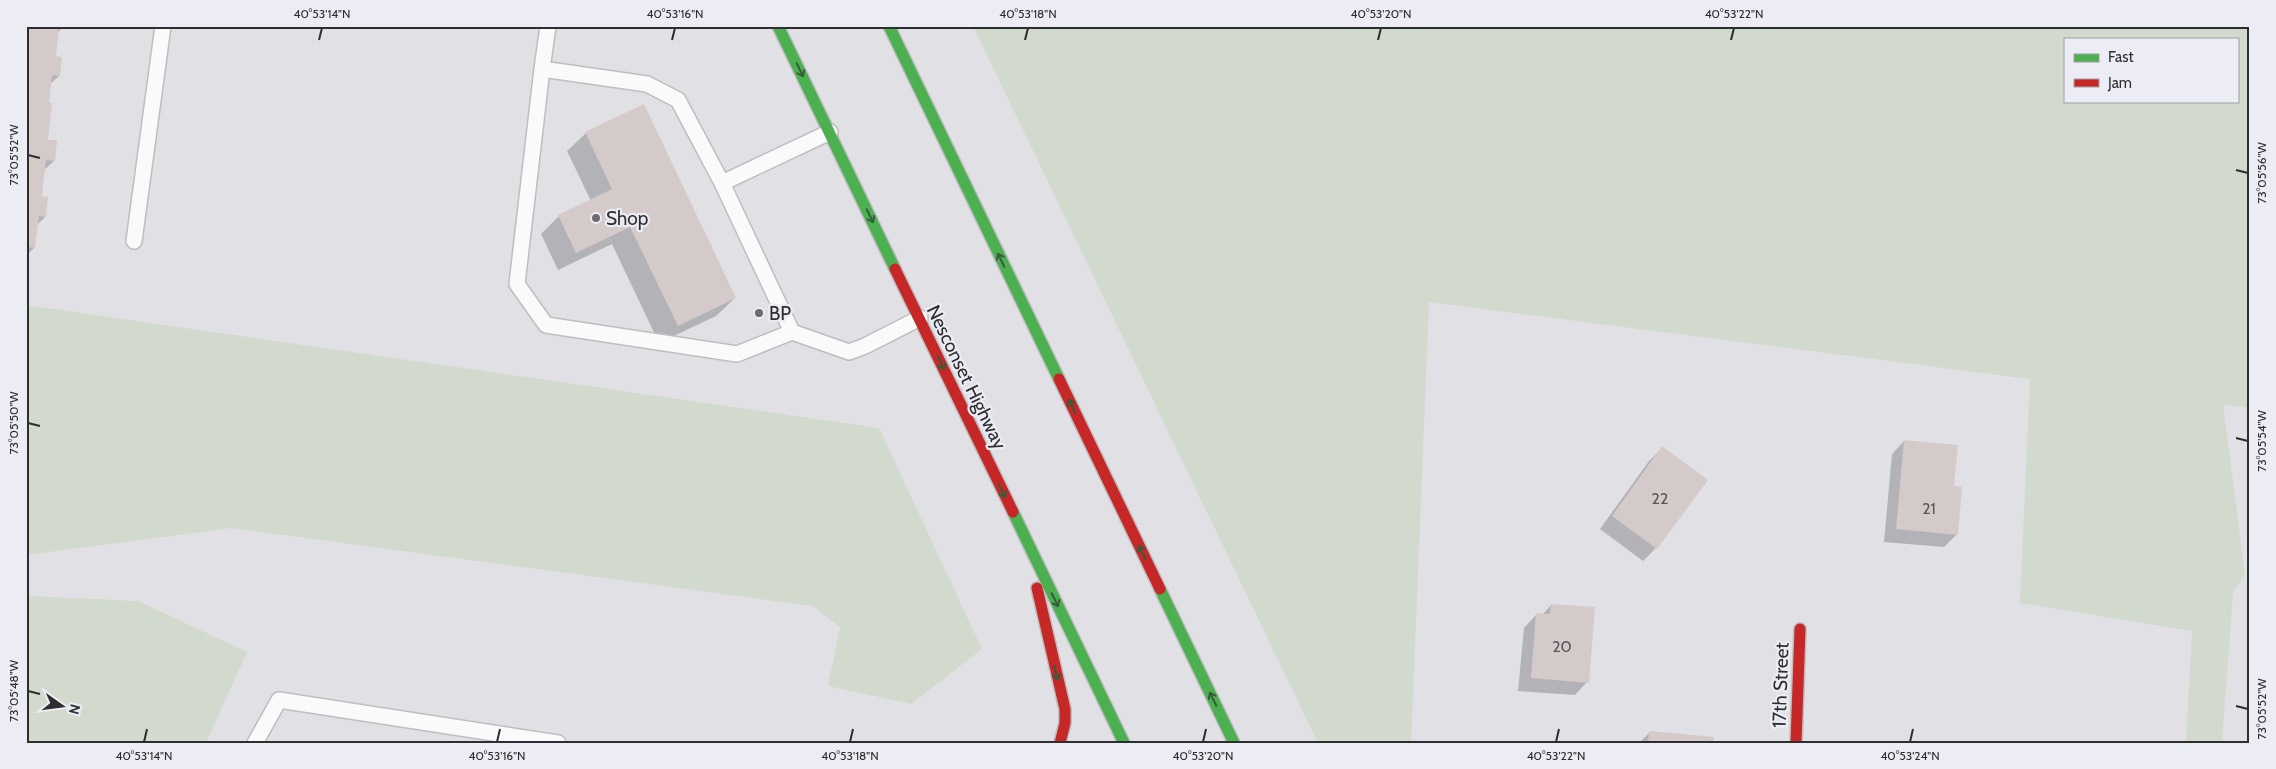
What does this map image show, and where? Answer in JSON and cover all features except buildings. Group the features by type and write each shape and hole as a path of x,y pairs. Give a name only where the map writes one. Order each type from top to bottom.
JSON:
{"main road":[{"name":"Nesconset Highway","path":"778,26 1124,743"},
{"path":"889,26 1234,743"},
{"path":"1026,540 1065,709 1065,723 1060,743"},
{"name":"17th Street","path":"1796,743 1800,629"}],"lane":[{"path":"134,241 163,26"},
{"path":"548,26 517,284 546,325 737,354 792,332 849,352 920,318"},
{"path":"542,68 647,84 678,100 722,183 792,332"},
{"path":"722,183 830,132"},
{"path":"255,743 279,700 558,743"}],"green space":[{"path":"973,26 2250,26 2250,408 2223,404 2245,575 2233,592 2222,743 2186,743 2192,631 2020,603 2030,379 1429,302 1411,743 1318,743"},
{"path":"26,305 879,428 982,649 911,704 828,686 840,627 813,606 231,528 26,555"},
{"path":"26,596 138,601 247,652 206,743 26,743"}],"traffic: fast":[{"path":"778,26 895,269"},
{"path":"889,26 1059,379"},
{"path":"1013,512 1124,743"},
{"path":"1160,589 1234,743"}],"traffic: jam":[{"path":"895,269 1013,512"},
{"path":"1059,379 1160,589"},
{"path":"1037,588 1065,709 1065,723 1060,743"},
{"path":"1796,743 1800,629"}],"place":[{"name":"Shop","path":"596,218"},
{"name":"BP","path":"759,313"}]}
